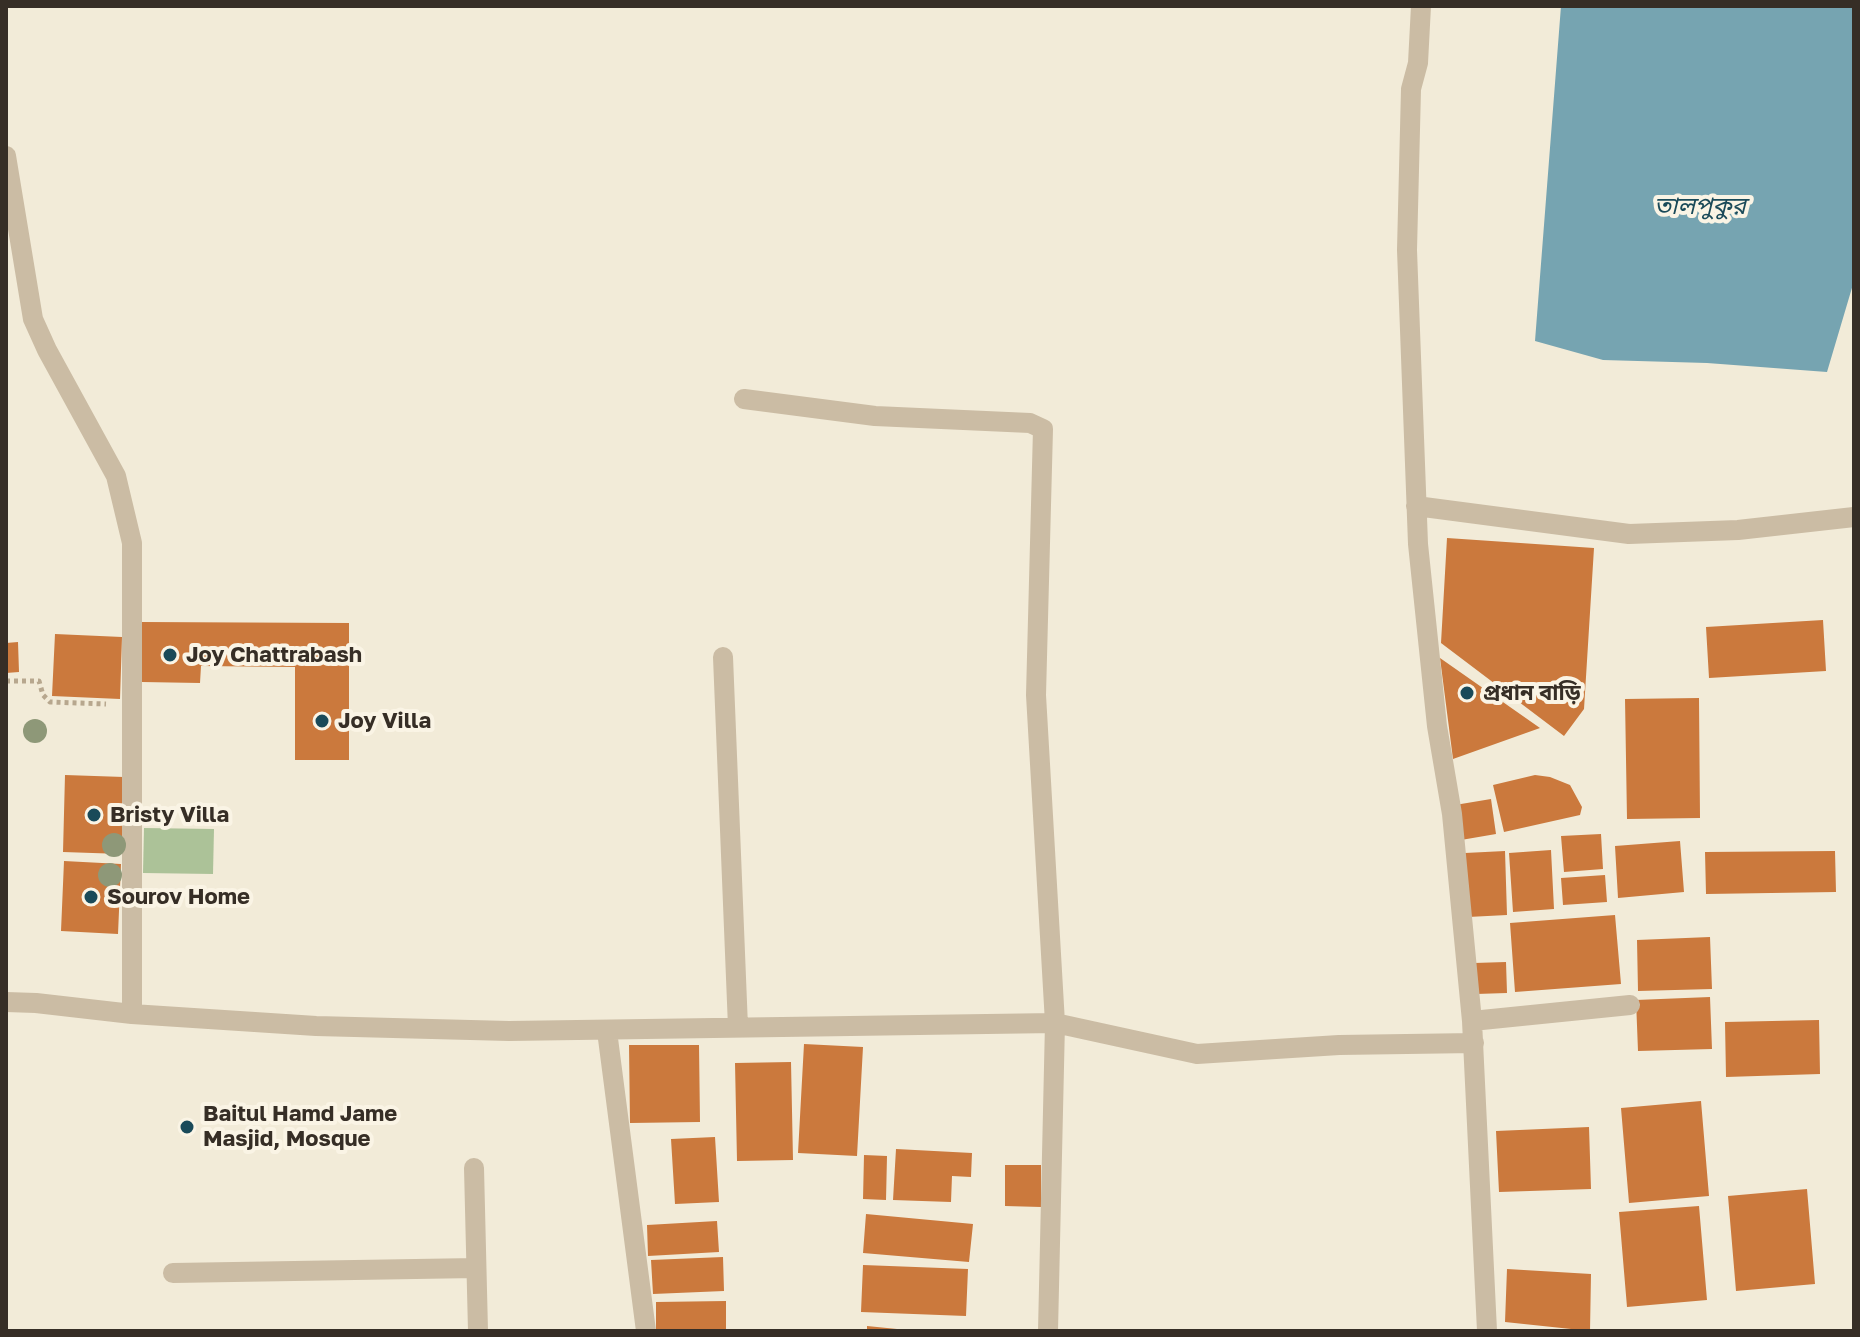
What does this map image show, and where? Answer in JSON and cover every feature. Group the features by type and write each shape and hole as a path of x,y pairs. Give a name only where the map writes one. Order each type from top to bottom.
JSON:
{"street":[{"path":"1421,6 1418,63 1411,89 1407,250 1416,506 1427,641 1452,814 1474,1043 1487,1331"},
{"path":"6,156 33,319 116,476 132,543 132,1014"},
{"path":"744,399 875,416 1030,423 1043,429 1036,695 1055,1023 1048,1331"},
{"path":"1416,506 1629,534 1738,530 1854,517"},
{"path":"723,657 738,1027"},
{"path":"6,1002 316,1026 607,1031 1055,1023 1197,1054 1339,1045 1474,1043"},
{"path":"1472,1021 1630,1005"},
{"path":"607,1031 646,1331"},
{"path":"474,1168 478,1331"},
{"path":"173,1273 476,1268"}],"path":[{"path":"6,681 39,681 43,695 50,702 131,705"}],"green space":[{"path":"144,828 214,829 213,874 143,873"}],"water":[{"name":"তালপুকুর","path":"1561,6 1854,6 1854,281 1827,372 1707,363 1603,360 1535,341"}],"building":[{"path":"1447,538 1594,548 1584,709 1564,736 1441,643"},
{"path":"1823,620 1826,671 1709,678 1706,627"},
{"name":"Joy Villa","path":"142,622 349,623 349,760 295,760 295,667 201,666 200,683 142,682"},
{"path":"55,634 122,637 120,699 52,696"},
{"path":"18,642 19,672 6,673 6,643"},
{"name":"প্রধান বাড়ি","path":"1440,658 1540,728 1453,759"},
{"path":"1699,698 1700,818 1627,819 1625,699"},
{"name":"Bristy Villa","path":"65,775 124,777 122,854 63,852"},
{"path":"1535,775 1570,785 1582,807 1580,815 1504,832 1493,785"},
{"path":"1491,799 1496,834 1461,840 1455,805"},
{"path":"1601,834 1603,869 1564,872 1561,836"},
{"path":"1680,841 1684,892 1618,898 1615,846"},
{"path":"1551,850 1554,909 1513,912 1509,853"},
{"path":"1505,851 1507,915 1468,917 1465,853"},
{"path":"1835,851 1836,892 1706,894 1705,852"},
{"name":"Sourov Home","path":"64,861 121,864 118,934 61,931"},
{"path":"1605,875 1607,902 1563,905 1561,878"},
{"path":"1615,915 1621,984 1515,992 1510,923"},
{"path":"1710,937 1712,989 1638,991 1637,940"},
{"path":"1506,962 1507,993 1476,994 1474,963"},
{"path":"1710,997 1712,1049 1638,1051 1636,1000"},
{"path":"1819,1020 1820,1074 1726,1077 1725,1022"},
{"path":"804,1044 863,1047 857,1156 798,1153"},
{"path":"629,1045 699,1045 700,1122 630,1123"},
{"path":"791,1062 793,1160 737,1161 735,1063"},
{"path":"1701,1101 1709,1196 1629,1203 1621,1108"},
{"path":"1589,1127 1591,1189 1499,1192 1496,1131"},
{"path":"715,1137 719,1202 675,1204 671,1139"},
{"path":"896,1149 972,1153 971,1177 952,1176 951,1202 893,1200"},
{"path":"864,1155 887,1156 886,1200 863,1199"},
{"path":"1005,1165 1041,1165 1041,1207 1005,1206"},
{"path":"1807,1189 1815,1284 1736,1291 1728,1196"},
{"path":"1699,1206 1707,1300 1627,1307 1619,1212"},
{"path":"866,1214 973,1224 969,1262 863,1253"},
{"path":"717,1221 719,1252 648,1256 647,1225"},
{"path":"723,1257 724,1291 653,1294 651,1260"},
{"path":"863,1265 968,1269 966,1316 861,1312"},
{"path":"1507,1269 1591,1274 1590,1331 1505,1322"},
{"path":"726,1301 726,1331 656,1331 656,1302"},
{"path":"867,1326 897,1329 897,1331 867,1331"}],"place":[{"name":"Joy Chattrabash","path":"170,655"},
{"name":"প্রধান বাড়ি","path":"1467,693"},
{"name":"Joy Villa","path":"322,721"},
{"name":"Bristy Villa","path":"94,815"},
{"name":"Sourov Home","path":"91,897"},
{"name":"Baitul Hamd Jame Masjid, Mosque","path":"187,1127"}]}
